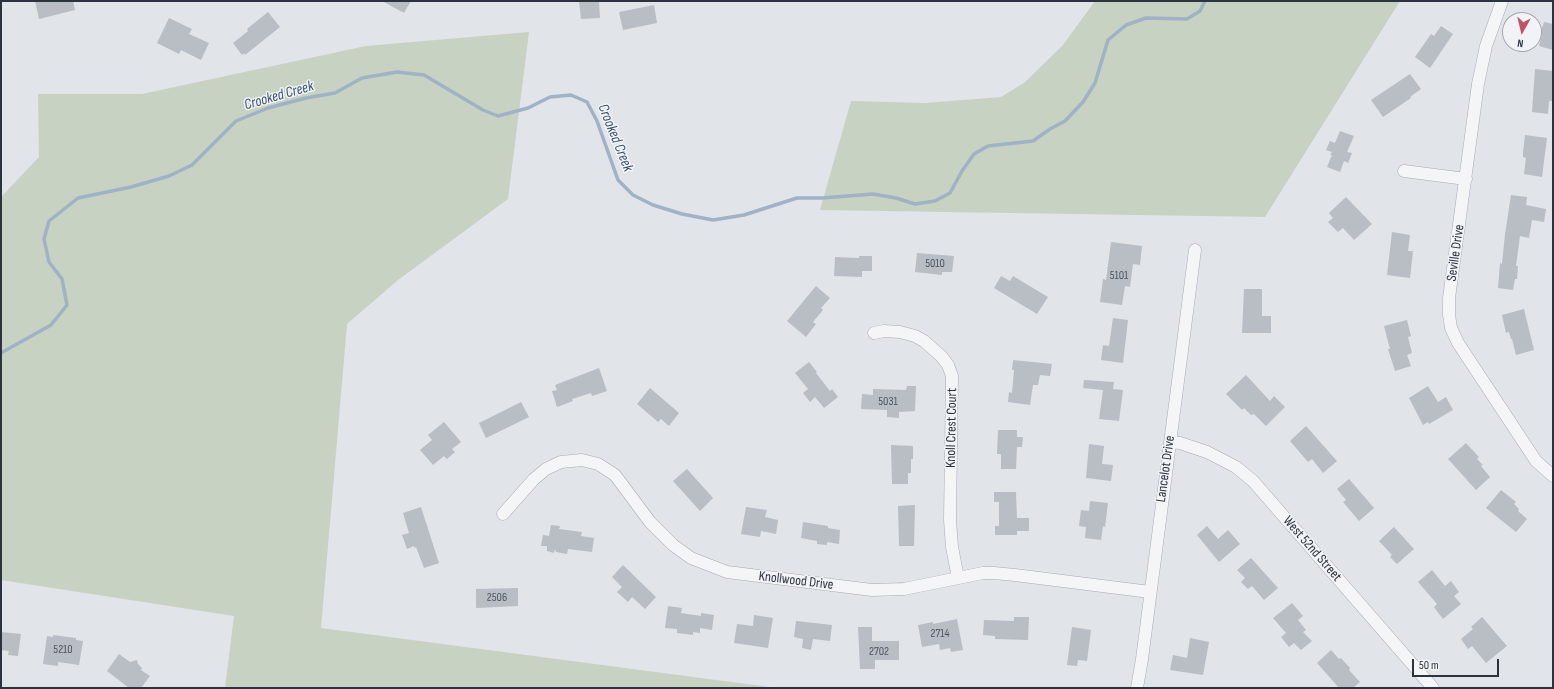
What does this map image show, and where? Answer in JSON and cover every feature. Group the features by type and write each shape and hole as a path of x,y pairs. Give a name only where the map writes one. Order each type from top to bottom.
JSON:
{"street":[{"name":"Seville Drive","path":"1502,1 1486,46 1478,84 1448,305 1451,328 1458,343 1536,462 1553,476"},
{"path":"1404,171 1466,179"},
{"name":"Lancelot Drive","path":"1137,688 1142,660 1195,250"},
{"name":"Knoll Crest Court","path":"874,333 884,331 900,332 915,336 924,341 941,356 948,365 952,376 950,520 952,547 958,578"},
{"name":"West 52nd Street","path":"1170,442 1180,443 1207,452 1236,467 1253,481 1433,688"},
{"name":"Knollwood Drive","path":"503,514 534,479 546,469 561,462 582,460 598,464 615,475 650,522 673,545 696,560 727,572 872,590 904,589 983,573 1008,574 1150,592"}],"green space":[{"path":"1095,1 1400,1 1265,217 820,210 851,101 925,103 1001,97 1024,83 1063,45"},
{"path":"529,32 508,199 398,280 347,324 321,628 777,688 225,688 234,616 1,580 1,197 39,157 38,94 142,94 366,46"}],"building":[{"path":"35,1 73,1 75,10 39,19"},
{"path":"382,1 411,1 404,13"},
{"path":"579,1 599,1 600,18 581,19"},
{"path":"654,5 657,23 623,30 619,12"},
{"path":"268,12 280,27 245,55 244,53 242,55 233,43"},
{"path":"169,18 192,29 189,34 209,43 201,60 181,50 179,54 157,43"},
{"path":"1544,22 1553,24 1553,50 1542,47 1542,28"},
{"path":"1441,26 1453,34 1430,68 1415,57 1431,34 1434,36"},
{"path":"1535,69 1553,71 1553,101 1549,101 1548,114 1532,112"},
{"path":"1410,74 1421,89 1410,97 1411,98 1383,117 1371,100"},
{"path":"1340,131 1354,136 1347,152 1352,153 1348,163 1344,161 1340,172 1327,167 1332,152 1326,150 1330,141 1335,143"},
{"path":"1525,135 1547,138 1542,177 1524,174 1526,158 1523,157"},
{"path":"1511,195 1527,197 1526,205 1546,209 1544,222 1532,220 1529,238 1520,236 1516,266 1518,266 1517,279 1515,279 1513,290 1498,288 1500,263 1502,264"},
{"path":"1346,197 1372,224 1354,240 1343,228 1338,232 1328,222 1333,218 1329,213"},
{"path":"1392,232 1410,235 1408,251 1413,251 1410,278 1387,275"},
{"path":"1111,242 1142,246 1140,265 1133,264 1130,287 1125,286 1122,305 1100,302 1103,279 1106,280"},
{"path":"917,253 954,256 952,272 942,272 942,275 915,272"},
{"path":"859,256 872,256 872,271 862,271 862,277 834,276 835,257 859,258"},
{"path":"1001,276 1010,281 1013,276 1048,297 1037,314 994,288"},
{"path":"816,286 830,298 821,308 823,310 813,322 816,324 806,337 787,321"},
{"path":"1244,289 1262,289 1262,316 1271,316 1271,333 1242,333"},
{"path":"1524,309 1534,350 1516,355 1509,332 1506,333 1502,315"},
{"path":"1113,318 1128,320 1123,363 1101,360 1103,345 1109,346"},
{"path":"1407,320 1411,336 1408,337 1412,353 1407,355 1411,366 1395,371 1388,349 1390,349 1384,326"},
{"path":"1013,360 1052,364 1050,376 1040,375 1038,385 1033,385 1030,405 1008,402 1009,392 1012,393 1014,370 1012,370"},
{"path":"809,362 830,391 832,389 838,397 824,408 815,397 810,402 803,393 808,389 795,373"},
{"path":"599,368 607,391 592,396 591,393 572,399 573,401 557,407 552,391 557,390 555,385"},
{"path":"1246,375 1270,401 1274,396 1285,407 1266,426 1254,414 1251,415 1244,408 1242,410 1226,394"},
{"path":"1084,380 1114,382 1113,389 1123,390 1119,421 1099,419 1103,390 1083,388"},
{"path":"907,386 916,386 915,411 899,412 899,418 887,417 887,410 861,409 862,394 873,395 873,389 906,390"},
{"path":"1428,386 1438,402 1446,397 1453,410 1429,424 1428,422 1423,425 1409,398"},
{"path":"650,388 679,413 669,426 661,419 658,422 637,404"},
{"path":"521,402 529,417 486,438 479,423"},
{"path":"444,422 461,442 452,449 455,452 447,459 444,456 433,465 420,450 432,440 428,435"},
{"path":"1306,426 1337,461 1323,473 1312,459 1308,462 1290,441"},
{"path":"998,430 1017,430 1017,437 1023,437 1022,447 1017,447 1016,469 1001,469 1001,454 997,454"},
{"path":"1466,443 1479,457 1477,459 1483,465 1481,466 1490,477 1476,490 1448,459"},
{"path":"1089,444 1104,446 1102,464 1113,465 1111,481 1086,478"},
{"path":"891,445 913,446 913,459 911,459 911,473 908,473 908,484 892,484"},
{"path":"687,469 713,498 700,511 673,481"},
{"path":"1349,479 1374,508 1359,521 1343,502 1346,500 1337,489"},
{"path":"1501,490 1516,502 1514,504 1519,509 1518,511 1527,519 1516,532 1486,508"},
{"path":"994,492 1016,492 1017,518 1029,518 1029,531 1017,531 1017,535 995,535 995,526 999,526 999,502 994,502"},
{"path":"1090,501 1108,503 1105,527 1103,526 1101,540 1085,538 1086,527 1079,526 1081,510 1089,511"},
{"path":"915,505 914,546 899,546 898,506"},
{"path":"421,507 439,563 424,568 416,547 414,548 414,546 407,549 402,535 409,533 403,513"},
{"path":"746,507 767,510 765,517 778,520 776,534 761,531 760,537 741,534"},
{"path":"803,522 828,526 828,528 840,530 839,544 827,542 827,545 817,544 817,541 801,538"},
{"path":"551,525 560,526 559,529 582,532 581,536 594,538 592,552 568,549 567,554 556,552 555,549 554,553 547,551 547,546 541,546 543,535 549,536"},
{"path":"1207,526 1218,539 1228,530 1240,544 1219,562 1197,535"},
{"path":"1394,527 1414,549 1397,564 1390,557 1392,555 1379,541"},
{"path":"1251,558 1278,588 1264,600 1252,586 1248,589 1241,582 1245,578 1237,570"},
{"path":"623,565 656,597 645,609 632,597 628,602 617,592 622,587 612,577"},
{"path":"1432,570 1445,586 1451,581 1459,592 1454,596 1461,604 1443,619 1434,607 1437,604 1418,582"},
{"path":"518,588 518,606 476,608 476,589"},
{"path":"1292,603 1303,616 1298,620 1306,630 1303,632 1312,641 1301,650 1294,643 1289,647 1281,637 1286,633 1273,618"},
{"path":"668,606 682,608 681,613 701,616 701,613 714,615 712,630 700,628 700,633 693,632 693,635 677,633 677,629 665,628"},
{"path":"754,615 773,618 768,648 734,643 737,624 753,626"},
{"path":"1014,617 1029,617 1028,640 995,639 995,636 983,635 984,620 1014,621"},
{"path":"1482,617 1507,646 1486,663 1472,646 1468,649 1461,639 1473,629 1471,627"},
{"path":"957,619 963,650 951,652 950,648 940,650 939,644 922,647 918,625 933,622 933,624"},
{"path":"796,621 832,625 830,641 813,639 811,650 802,648 803,639 794,637"},
{"path":"858,627 872,627 872,641 899,641 899,660 875,660 875,669 860,669"},
{"path":"1072,627 1091,630 1087,661 1078,660 1077,666 1067,665"},
{"path":"1,632 21,634 18,656 8,655 9,651 1,650"},
{"path":"53,635 76,638 76,640 83,641 79,665 58,662 58,666 43,664 47,636 53,637"},
{"path":"1190,638 1209,642 1203,675 1170,670 1173,655 1187,658"},
{"path":"1331,650 1339,659 1341,658 1360,682 1353,688 1339,688 1317,663"},
{"path":"119,654 130,662 137,660 138,664 142,668 141,670 150,676 141,688 129,688 107,671"}],"waterway":[{"name":"Crooked Creek","path":"1,353 51,325 67,305 62,279 49,262 44,239 49,221 78,198 131,187 169,176 192,165 236,121 268,108 306,98 335,93 362,78 397,72 424,75 483,110 498,116 528,108 550,97 571,95 587,102 597,121 618,180 633,195 653,205 682,214 713,220 744,215 797,198 822,198 873,194 896,198 915,204 935,201 950,193 962,171 974,154 988,146 1033,141 1065,121 1083,102 1095,83 1108,40 1126,25 1146,18 1187,19 1200,11 1205,1"}]}
